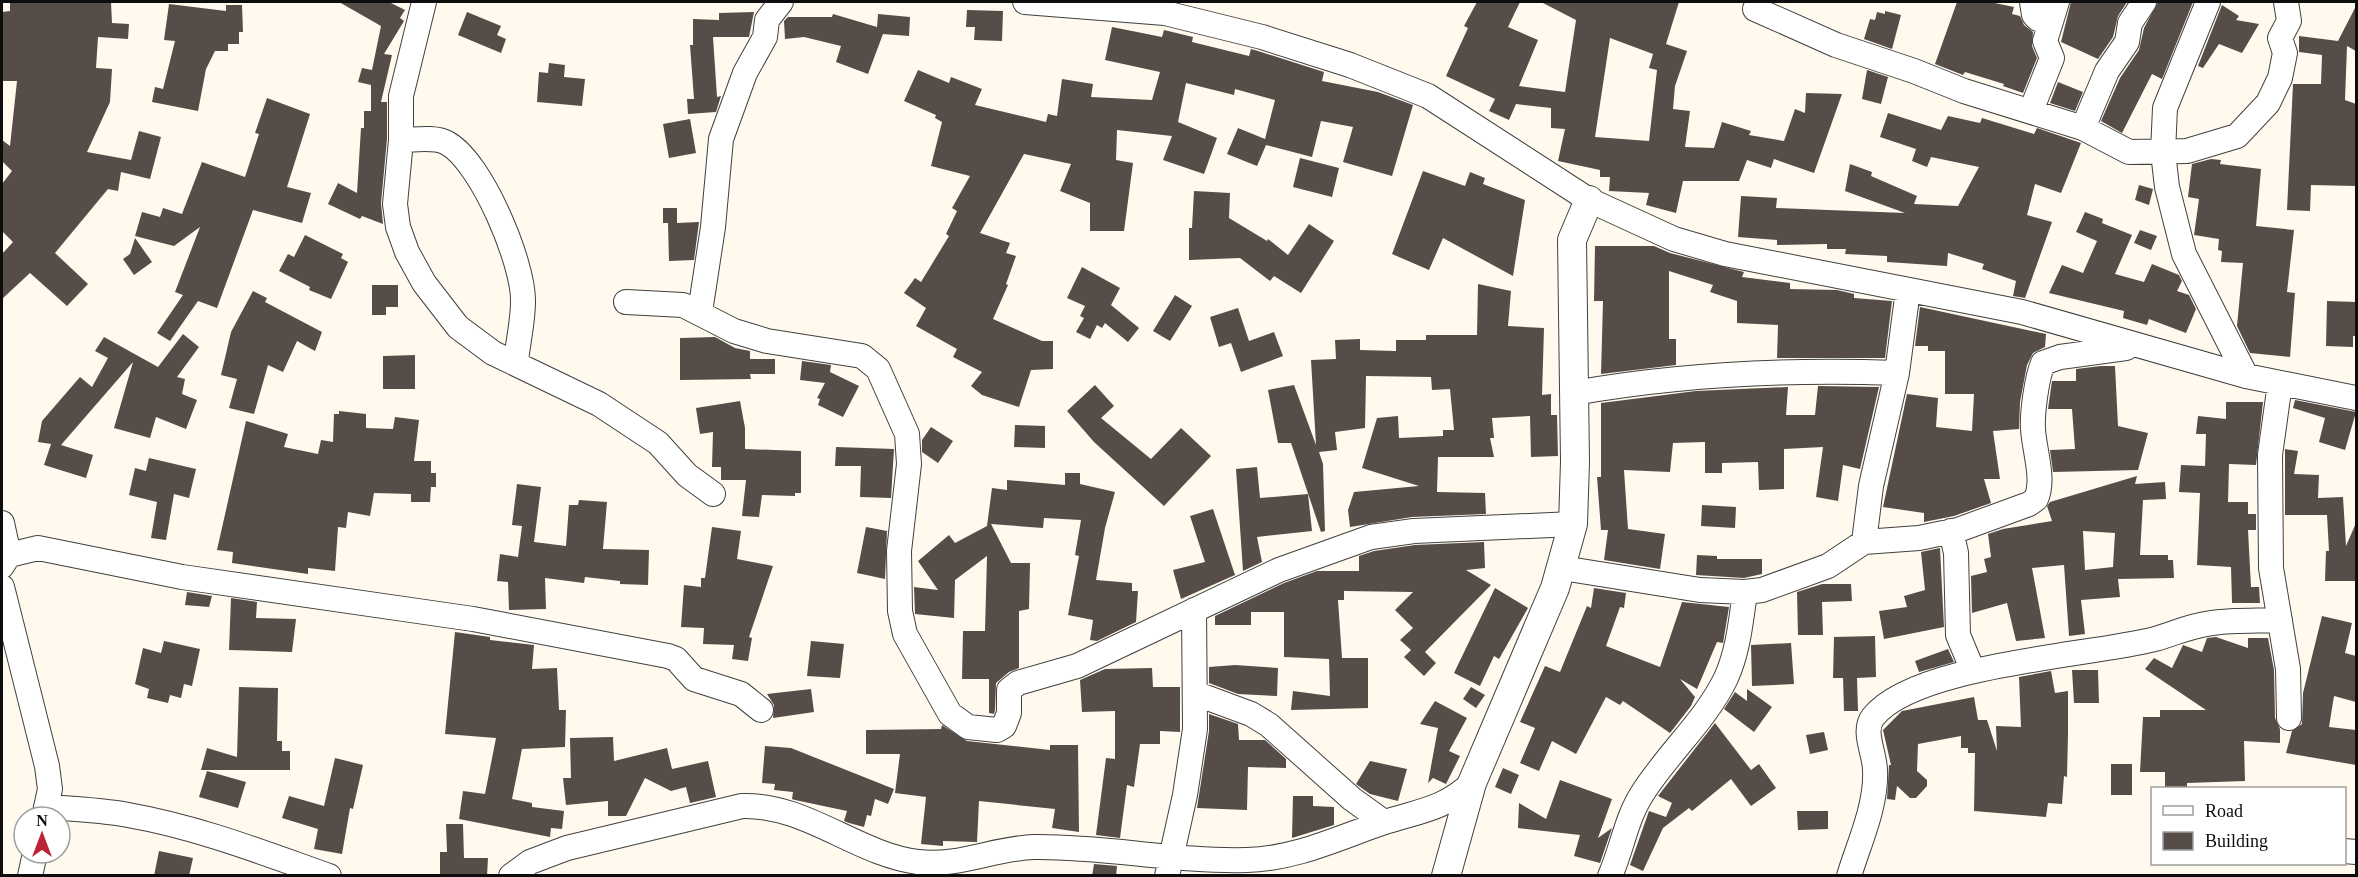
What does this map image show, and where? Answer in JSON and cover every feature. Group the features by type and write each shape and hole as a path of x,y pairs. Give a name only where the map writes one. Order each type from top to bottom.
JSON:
{"street":[{"path":"424,2 401,96 401,140 395,204 398,227 407,252 424,283 458,327 493,353 516,361 599,404 658,443 687,475 713,494"},
{"path":"700,312 713,226 721,139 745,73 765,37 767,20 781,2"},
{"path":"1025,2 1164,7 1350,65 1428,96 1589,200 1674,239 1725,254 2022,312 2246,376 2356,398"},
{"path":"2032,2 2034,15 2038,19 2053,11"},
{"path":"2083,128 2107,71 2127,42 2130,22 2144,2"},
{"path":"2208,2 2165,108 2163,152 2167,187 2184,254 2246,376"},
{"path":"1755,9 1836,45 1914,71 1964,91 2083,128 2129,152 2163,152 2187,151 2218,144 2237,136 2268,103 2280,78 2285,54 2280,38 2289,21 2286,2"},
{"path":"2031,111 2052,58 2045,41 2053,11"},
{"path":"401,140 444,141 458,150 501,219 514,253 524,301 516,361"},
{"path":"1446,876 1472,783 1562,568 1573,524 1572,240 1589,200"},
{"path":"1864,542 1870,486 1897,373 1908,290"},
{"path":"626,302 682,305 734,331 767,341 862,356 878,369 907,434 909,464 899,532 902,621 916,657 950,714 968,728 997,730 1004,726 1008,713 1009,690 1018,683 1077,666 1279,570 1330,550 1386,533 1573,524"},
{"path":"1562,568 1700,590 1745,592 1762,590 1804,577 1828,566 1864,542 1919,538 1950,531 2018,508 2036,499 2040,483 2033,427 2039,372 2043,363 2060,357 2093,351 2145,349"},
{"path":"1574,393 1640,382 1734,373 1897,373"},
{"path":"2280,383 2270,455 2271,568 2288,669 2289,718"},
{"path":"2,523 5,561 22,550 38,548 182,577 461,618 668,656 676,659 694,679 741,694 761,710"},
{"path":"1950,531 1956,553 1958,635 1972,671"},
{"path":"2,586 47,766 50,789 47,805"},
{"path":"1619,873 1632,812 1641,795 1713,700 1726,677 1740,627 1745,592"},
{"path":"1168,866 1191,761 1197,694 1194,610"},
{"path":"1849,876 1873,792 1875,771 1869,734 1873,717 1905,695 1972,671 2155,639 2185,627 2280,620"},
{"path":"1197,694 1251,714 1269,725 1352,800 1384,822"},
{"path":"511,876 530,862 567,848 742,806 788,812 862,845 918,862 956,862 1033,847 1168,866 1249,860 1292,854 1326,845 1384,822 1441,806 1458,796 1472,783"},
{"path":"72,811 101,810 159,821 233,842 329,876"}],"building":[{"path":"10,2 111,2 112,23 129,24 128,39 98,37 96,68 112,69 110,102 87,152 131,160 139,131 161,137 150,179 121,172 118,191 108,189 55,253 88,284 67,306 30,273 2,299 2,254 13,242 2,231 2,184 12,171 2,161 2,140 10,146 17,81 2,81 2,12 10,11"},
{"path":"339,2 389,2 405,10 400,18 404,21 384,54 392,55 381,102 387,102 387,139 381,203 383,224 362,216 360,219 328,204 338,183 357,193 361,128 364,128 364,111 371,111 371,85 358,82 362,68 372,70 381,26"},
{"path":"1477,2 1520,2 1508,27 1538,40 1519,86 1565,92 1576,20 1541,2 1679,2 1666,44 1687,51 1675,86 1673,109 1690,111 1685,147 1714,148 1722,122 1751,131 1749,135 1784,141 1795,109 1805,113 1806,93 1842,94 1814,173 1774,159 1771,168 1747,160 1739,181 1683,181 1676,213 1646,205 1649,193 1609,191 1610,177 1600,177 1600,170 1558,161 1565,129 1551,128 1551,108 1516,104 1509,120 1489,111 1495,99 1446,76 1468,28 1464,26","holes":["1610,38 1653,54 1649,68 1657,70 1649,141 1595,137"]},
{"path":"1957,2 1990,2 2014,7 2012,14 2020,16 2024,25 2033,32 2032,46 2037,58 2023,93 2003,86 2004,84 1965,72 1963,75 1935,64"},
{"path":"2071,2 2127,2 2118,16 2113,37 2098,59 2061,42"},
{"path":"2158,2 2193,2 2162,79 2152,74 2122,133 2101,121 2120,78 2139,50 2144,28"},
{"path":"169,4 226,11 226,5 242,5 243,32 239,32 239,44 228,44 228,51 215,51 206,69 198,111 152,102 155,87 163,89 175,41 164,40"},
{"path":"2222,5 2239,16 2236,20 2259,24 2242,53 2219,44 2203,68 2198,66"},
{"path":"2356,6 2356,51 2347,46 2345,100 2356,104 2356,186 2311,185 2310,211 2287,210 2293,84 2321,84 2322,55 2299,52 2299,36 2338,41"},
{"path":"967,10 1003,11 1002,41 974,40 975,27 966,27"},
{"path":"1885,11 1901,15 1892,49 1864,39 1870,19 1875,20 1877,12 1885,14"},
{"path":"467,12 501,26 497,35 506,39 501,53 458,35"},
{"path":"754,12 749,37 713,37 717,97 721,96 716,112 688,114 687,99 694,99 690,45 693,45 693,19 719,20 719,13"},
{"path":"833,14 877,27 878,14 910,17 909,36 883,34 868,74 836,62 841,46 804,37 785,39 784,21 788,17 832,17"},
{"path":"1112,27 1162,37 1164,30 1193,37 1192,42 1249,56 1251,49 1324,72 1322,81 1378,92 1413,105 1392,176 1343,162 1353,127 1321,121 1312,157 1266,145 1257,166 1227,154 1238,128 1265,139 1275,100 1235,89 1234,95 1186,83 1178,122 1217,138 1204,174 1163,160 1172,136 1117,130 1116,160 1133,163 1124,231 1090,231 1090,203 1060,191 1071,164 1024,154 980,233 1010,243 1006,253 1016,256 1006,284 1008,285 993,319 1042,341 1053,341 1053,369 1031,370 1019,407 982,395 971,386 982,372 953,357 957,349 916,326 926,308 904,293 915,278 921,282 949,236 946,234 957,211 952,208 970,176 931,166 942,122 935,118 936,115 904,101 918,70 949,83 951,77 982,89 975,105 1046,122 1048,114 1057,116 1062,79 1093,84 1091,97 1152,100 1160,72 1105,60"},
{"path":"549,63 565,65 564,77 585,79 582,106 537,102 539,72 548,73"},
{"path":"1867,70 1888,77 1881,104 1862,99"},
{"path":"2058,82 2083,92 2075,111 2050,103"},
{"path":"267,98 310,114 287,187 311,193 302,223 253,210 217,308 198,301 170,341 157,333 183,295 175,292 200,227 174,246 135,236 142,212 160,217 163,208 182,214 202,162 245,177 259,134 255,133"},
{"path":"1888,113 1941,130 1948,116 1980,123 1982,118 2034,134 2037,128 2081,143 2061,193 2035,184 2027,215 2052,222 2025,298 2013,296 2016,281 1982,269 1984,264 1948,253 1947,266 1887,262 1887,256 1845,254 1846,249 1827,249 1827,244 1777,245 1777,240 1738,237 1741,196 1777,198 1776,208 1905,213 1845,191 1850,164 1872,172 1871,176 1917,196 1914,204 1958,206 1979,167 1931,157 1927,167 1912,161 1916,149 1880,137"},
{"path":"690,119 696,153 669,158 663,124"},
{"path":"1300,158 1339,168 1332,197 1293,187"},
{"path":"2211,159 2221,160 2220,164 2261,169 2256,226 2294,230 2287,292 2295,293 2290,357 2250,353 2237,326 2243,263 2221,262 2222,251 2218,250 2219,239 2194,235 2199,199 2188,197 2192,164"},
{"path":"1423,171 1465,186 1470,172 1485,178 1483,184 1525,200 1513,276 1443,238 1429,270 1392,254"},
{"path":"2139,185 2153,189 2149,205 2135,200"},
{"path":"1194,191 1230,193 1229,218 1267,241 1268,239 1288,255 1309,224 1334,241 1301,293 1274,276 1270,281 1240,258 1189,260 1189,228 1192,228"},
{"path":"663,208 677,208 677,223 699,222 694,260 669,261 668,223 663,223"},
{"path":"2085,212 2103,219 2102,223 2132,235 2115,274 2144,282 2152,264 2179,275 2182,281 2177,291 2189,295 2196,309 2186,333 2149,319 2147,325 2123,318 2124,311 2049,293 2062,265 2083,273 2097,241 2076,232"},
{"path":"2140,230 2157,236 2151,250 2134,243"},
{"path":"305,235 343,254 341,258 348,262 331,299 309,290 310,287 279,271 288,254 294,257"},
{"path":"135,238 152,262 134,275 123,259 130,254"},
{"path":"1595,246 1654,246 1670,253 1744,272 1742,277 1790,283 1790,289 1837,290 1854,294 1854,298 1892,301 1885,358 1777,358 1778,325 1737,323 1737,301 1710,292 1713,285 1669,271 1669,339 1676,339 1676,365 1601,374 1603,301 1594,301"},
{"path":"1082,267 1120,288 1111,305 1139,328 1128,342 1105,323 1102,328 1097,325 1090,339 1076,332 1084,318 1080,316 1085,306 1067,298"},
{"path":"1478,284 1511,291 1508,326 1544,328 1542,395 1551,394 1551,415 1557,415 1558,456 1531,457 1530,416 1492,418 1494,438 1490,438 1494,457 1438,457 1437,492 1485,493 1486,514 1412,517 1350,527 1348,510 1354,492 1419,486 1362,468 1377,418 1398,416 1399,438 1443,436 1443,430 1454,430 1450,389 1432,390 1431,377 1366,376 1365,428 1335,432 1337,450 1319,452 1323,464 1325,531 1321,532 1291,443 1278,443 1268,390 1294,385 1316,445 1311,360 1336,359 1335,340 1360,339 1360,350 1396,351 1396,340 1426,340 1426,335 1477,335"},
{"path":"372,285 398,285 398,307 386,307 386,315 372,315"},
{"path":"253,291 267,298 265,302 322,332 315,351 297,341 283,372 268,365 254,414 229,408 237,379 221,375 231,332"},
{"path":"1175,295 1192,306 1170,341 1153,331"},
{"path":"2327,301 2356,302 2356,336 2353,336 2353,347 2326,346"},
{"path":"1920,307 2046,334 2045,347 2033,353 2027,365 2020,402 2019,429 1993,431 2000,479 1984,479 1991,503 1954,516 1924,522 1924,513 1883,507 1907,394 1938,398 1936,427 1972,431 1974,394 1945,394 1945,351 1928,351 1928,346 1915,346"},
{"path":"1238,308 1249,341 1274,332 1283,356 1241,372 1231,343 1219,347 1210,317"},
{"path":"183,334 199,347 177,377 185,379 182,394 197,400 186,429 156,417 150,438 114,428 133,362 61,445 93,455 86,478 44,465 51,444 38,442 42,421 80,377 92,387 108,358 95,351 104,337 158,367"},
{"path":"715,337 735,348 750,351 750,359 775,359 775,374 750,374 751,379 680,380 680,338"},
{"path":"415,355 415,389 383,389 383,356"},
{"path":"802,361 831,365 830,372 859,386 843,417 818,405 820,399 817,398 825,383 800,380"},
{"path":"2115,366 2118,426 2148,433 2138,470 2053,472 2050,450 2075,449 2072,409 2048,409 2052,381 2076,381 2076,369"},
{"path":"1095,385 1114,406 1101,418 1151,459 1181,428 1211,456 1164,506 1094,442 1067,411"},
{"path":"1818,386 1879,387 1860,469 1843,465 1838,501 1816,497 1823,447 1784,449 1784,489 1759,490 1758,462 1722,463 1722,473 1705,473 1705,442 1673,443 1670,472 1624,470 1628,529 1665,534 1660,569 1604,560 1608,530 1601,530 1597,477 1601,477 1601,403 1696,391 1788,387 1786,415 1815,415"},
{"path":"2295,400 2356,412 2345,450 2319,442 2325,418 2293,408"},
{"path":"740,401 745,428 745,449 801,451 801,493 795,493 795,496 762,495 759,517 742,516 746,480 721,480 721,467 712,467 713,432 700,434 696,408"},
{"path":"2226,402 2263,402 2256,465 2229,464 2228,502 2248,502 2248,514 2256,514 2256,530 2248,530 2251,587 2259,587 2260,603 2232,603 2231,567 2197,565 2200,493 2179,492 2181,465 2205,466 2206,434 2196,434 2198,416 2226,419"},
{"path":"339,411 366,414 366,428 393,429 395,417 419,420 414,461 431,461 431,473 436,473 436,487 431,487 430,502 411,502 411,494 374,493 370,516 348,512 346,528 338,527 335,571 308,568 308,574 232,563 233,552 217,550 246,421 288,434 284,447 318,454 321,440 333,442 334,414 339,414"},
{"path":"1015,425 1045,426 1045,448 1014,447"},
{"path":"931,427 953,441 938,463 922,452 922,440"},
{"path":"836,447 894,449 891,498 860,497 861,466 835,466"},
{"path":"2285,449 2298,451 2294,474 2319,475 2318,498 2343,497 2346,546 2356,523 2356,581 2325,581 2326,551 2329,551 2327,515 2285,515"},
{"path":"149,458 196,469 189,498 174,494 166,540 151,538 157,502 129,495 135,468 146,471"},
{"path":"1257,467 1260,498 1308,494 1312,531 1257,537 1262,562 1243,571 1236,469"},
{"path":"1065,473 1080,473 1080,484 1115,492 1105,528 1096,580 1132,583 1132,591 1138,591 1136,622 1097,641 1090,640 1093,620 1068,615 1079,556 1075,555 1081,520 1044,518 1043,528 991,524 1011,563 1030,563 1029,609 1019,611 1019,668 1009,672 996,683 995,710 994,714 989,713 989,679 962,679 963,631 985,631 987,556 955,580 954,618 915,614 914,587 938,590 918,561 949,535 955,543 987,526 992,488 1007,490 1007,480 1065,485"},
{"path":"2137,476 2135,484 2165,482 2166,499 2143,500 2140,555 2168,555 2168,560 2173,560 2174,578 2118,579 2120,597 2081,600 2085,634 2069,636 2064,565 2032,568 2045,638 2016,641 2007,603 1972,613 1971,576 1987,572 1984,559 1991,557 1988,534 2003,529 2052,521 2047,506 2050,502","holes":["2083,531 2115,533 2113,567 2085,570"]},
{"path":"517,484 541,487 534,542 566,546 569,505 578,505 579,500 607,502 603,549 649,550 648,585 620,584 620,581 585,577 584,583 545,578 546,609 509,610 508,582 497,581 500,554 518,557 522,526 512,525"},
{"path":"1702,505 1736,507 1735,528 1701,526"},
{"path":"1213,509 1235,575 1181,599 1173,570 1205,562 1190,516"},
{"path":"712,527 741,531 737,559 773,566 749,637 752,638 748,661 732,659 734,645 703,644 704,628 681,627 684,585 701,587 701,578 705,578"},
{"path":"866,527 887,531 885,579 857,573"},
{"path":"1484,542 1485,568 1466,570 1491,585 1425,652 1436,663 1424,676 1404,657 1411,650 1400,640 1413,628 1395,610 1413,592 1344,591 1344,600 1338,600 1342,658 1368,658 1368,708 1291,710 1293,691 1330,696 1329,659 1284,657 1284,612 1251,612 1251,625 1215,625 1215,616 1284,583 1317,571 1359,571 1359,556 1374,551 1415,545"},
{"path":"1940,548 1944,627 1884,639 1879,611 1907,607 1904,596 1925,590 1921,552"},
{"path":"1697,555 1717,556 1717,559 1762,559 1762,574 1744,578 1696,575"},
{"path":"1822,584 1851,584 1852,601 1822,602 1823,635 1798,635 1797,592"},
{"path":"1495,588 1528,608 1499,659 1494,656 1480,686 1454,673"},
{"path":"1594,588 1626,593 1624,608 1620,607 1606,646 1660,667 1682,602 1729,607 1723,643 1717,642 1697,689 1680,679 1695,697 1691,706 1670,733 1623,701 1620,705 1606,697 1576,754 1552,741 1539,771 1520,763 1535,728 1520,722 1545,666 1560,672 1587,606 1591,608"},
{"path":"187,592 212,596 209,607 185,605"},
{"path":"231,598 257,602 256,618 296,619 292,652 229,650"},
{"path":"2322,616 2352,623 2345,653 2356,656 2356,702 2334,696 2329,727 2356,730 2356,765 2286,753 2292,731 2302,724 2303,693"},
{"path":"455,632 490,637 490,640 534,645 532,669 557,668 559,710 566,710 565,747 522,749 512,799 532,803 532,807 564,811 562,829 551,828 550,837 459,819 463,791 485,794 496,738 445,734"},
{"path":"1875,636 1876,677 1857,678 1858,711 1844,711 1843,678 1833,678 1834,637"},
{"path":"2216,637 2248,648 2248,638 2268,638 2274,670 2275,718 2280,729 2280,743 2244,741 2245,781 2187,783 2187,787 2165,787 2165,772 2140,772 2143,717 2160,717 2160,710 2206,710 2145,669 2154,658 2172,668 2183,645 2202,652 2207,638"},
{"path":"164,641 200,649 192,686 184,684 181,698 170,695 168,703 147,698 149,689 135,684 143,648 161,653"},
{"path":"811,641 844,644 840,678 807,676"},
{"path":"1791,643 1794,684 1752,686 1751,645"},
{"path":"1948,649 1954,662 1919,672 1915,661"},
{"path":"1235,665 1278,668 1277,696 1238,694 1209,683 1209,667"},
{"path":"1152,668 1153,687 1180,687 1180,732 1160,731 1160,744 1140,744 1134,787 1127,785 1120,838 1096,835 1106,758 1115,759 1115,711 1082,712 1080,680 1105,669"},
{"path":"2072,670 2098,670 2099,703 2074,703"},
{"path":"2051,671 2055,693 2068,691 2067,777 2064,776 2062,804 2048,803 2046,817 1974,811 1975,753 1968,753 1968,748 1961,748 1961,736 1918,744 1917,771 1927,780 1927,786 1916,798 1910,798 1897,786 1895,800 1887,799 1889,765 1891,765 1883,730 1902,711 1974,697 1978,720 1987,720 1997,751 1996,726 2021,727 2019,677"},
{"path":"239,687 278,688 277,741 282,741 282,751 290,751 290,770 201,770 207,748 237,757"},
{"path":"1471,687 1485,695 1476,708 1463,699"},
{"path":"811,689 814,712 773,718 774,705 767,694"},
{"path":"1747,689 1772,707 1754,732 1724,709 1735,692 1747,701"},
{"path":"1435,701 1467,718 1449,751 1460,756 1446,784 1433,778 1428,783 1438,728 1420,724"},
{"path":"1209,714 1238,724 1239,740 1265,740 1286,759 1286,768 1248,767 1247,810 1197,808 1209,731"},
{"path":"1715,723 1751,770 1759,764 1776,788 1751,806 1731,779 1692,811 1689,808 1663,828 1643,871 1630,865 1649,811 1666,817 1672,803 1658,796"},
{"path":"942,725 967,741 1050,750 1050,745 1078,745 1079,832 1052,828 1055,809 979,801 977,842 943,841 943,846 921,844 926,797 895,793 900,754 866,754 866,730 941,729"},
{"path":"1824,732 1828,750 1810,754 1806,735"},
{"path":"613,737 614,761 667,748 672,769 708,761 716,797 690,803 686,787 671,791 645,778 626,816 608,816 608,801 566,805 563,778 571,778 570,738"},
{"path":"765,746 791,748 894,789 888,804 875,799 871,816 867,815 864,827 844,821 847,811 792,799 793,792 774,790 775,784 762,783"},
{"path":"335,758 363,765 353,809 350,808 342,854 314,849 318,829 282,818 289,796 324,806"},
{"path":"1370,761 1407,769 1398,801 1370,794 1356,784"},
{"path":"2111,764 2132,764 2132,795 2111,795"},
{"path":"1503,768 1519,775 1511,794 1495,787"},
{"path":"207,771 246,782 238,808 199,797"},
{"path":"1560,780 1612,799 1598,838 1612,828 1600,863 1574,856 1580,835 1518,828 1519,803 1546,819"},
{"path":"1293,796 1313,796 1313,806 1334,807 1334,825 1292,838"},
{"path":"1797,811 1828,811 1828,829 1798,830"},
{"path":"446,824 463,824 464,858 488,858 487,876 440,876 440,852 447,852"},
{"path":"159,851 193,858 189,876 154,876"},
{"path":"1094,864 1117,866 1116,876 1092,876"}]}
